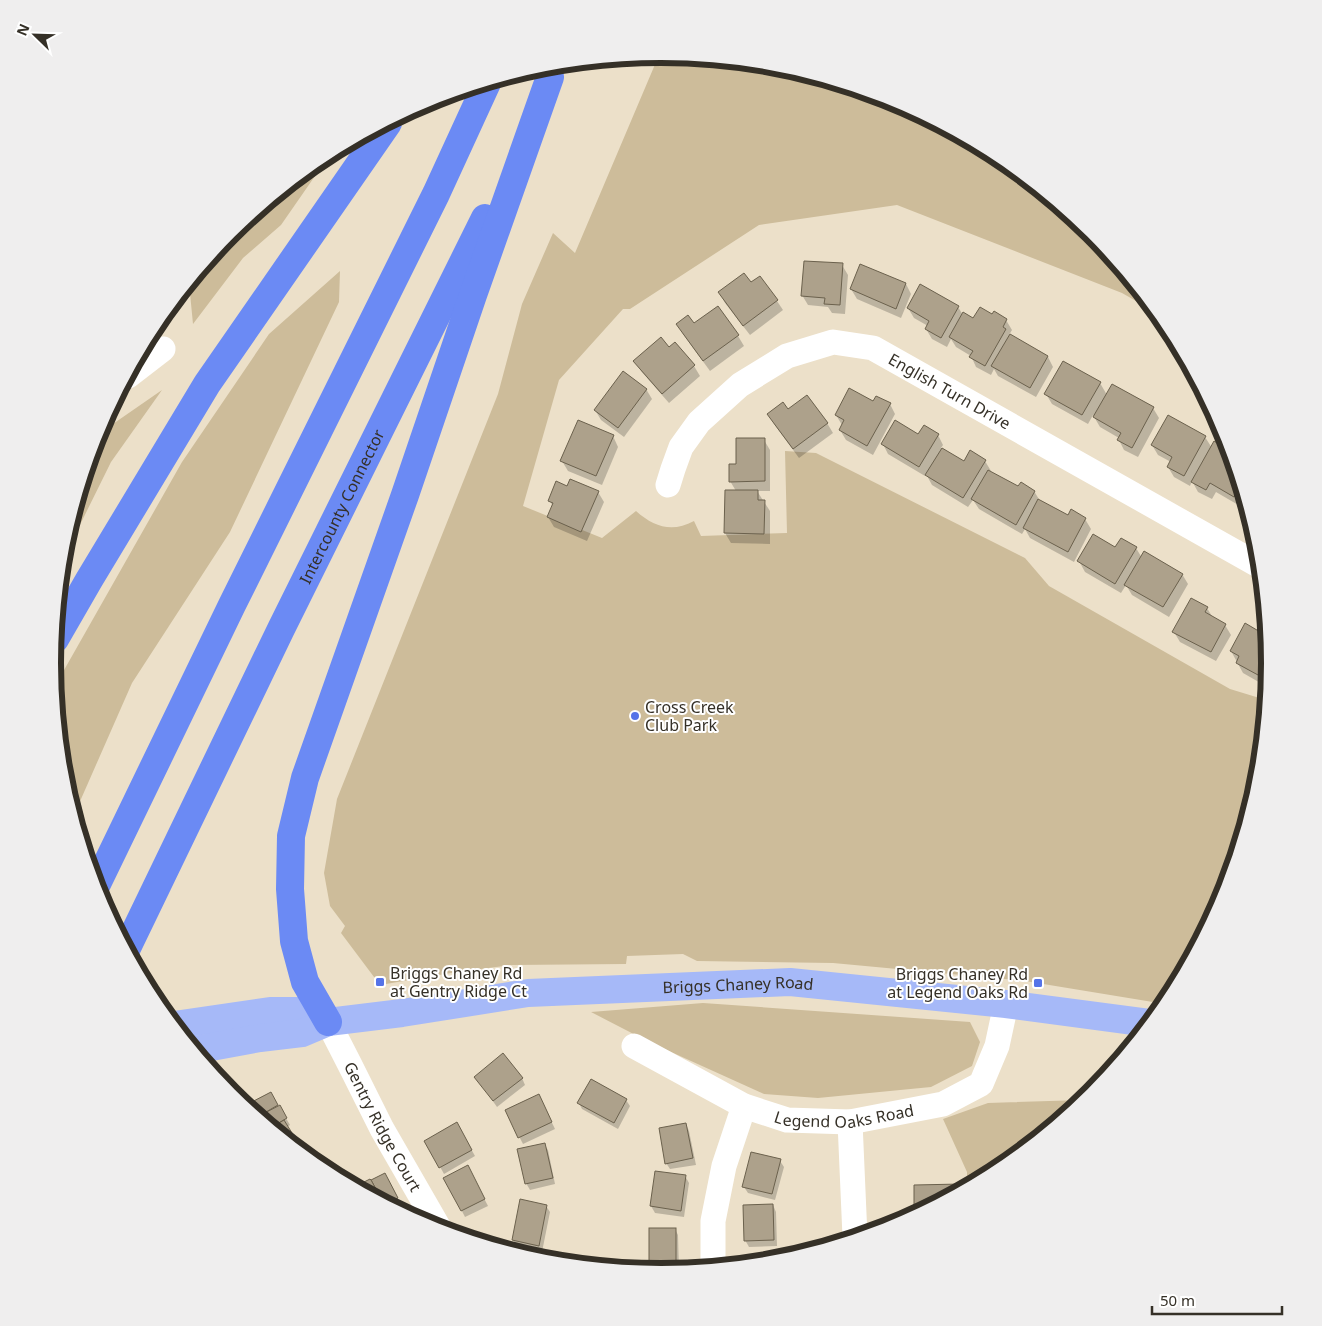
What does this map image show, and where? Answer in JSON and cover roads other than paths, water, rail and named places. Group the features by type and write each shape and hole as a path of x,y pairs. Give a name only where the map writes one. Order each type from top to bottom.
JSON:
{"highway":[{"name":"Intercounty Connector","path":"130,941 286,620 485,218 552,74"},
{"path":"328,1022 305,982 294,940 290,889 291,836 305,778 552,74"},
{"path":"101,876 232,605 436,194 484,90"},
{"path":"63,625 207,384 380,134"}],"main road":[{"name":"Briggs Chaney Road","path":"202,1049 260,1038 302,1033 328,1022 402,1013 528,993 790,982 1006,1004 1141,1022"},
{"name":"Briggs Chaney Road","path":"182,1024 270,1011 302,1011 328,1022"}],"street":[{"name":"English Turn Drive","path":"668,485 681,447 699,422 740,386 787,356 833,342 873,348 1252,561"},
{"path":"140,367 164,349"},
{"name":"Legend Oaks Road","path":"634,1046 744,1106 786,1120 850,1122 943,1104 981,1084 997,1046 1006,1004"},
{"name":"Gentry Ridge Court","path":"328,1022 382,1129 433,1218"},
{"path":"713,1260 713,1221 724,1166 744,1106"},
{"path":"850,1122 855,1231"}],"place":[{"name":"Cross Creek Club Park","path":"635,716"},
{"name":"Briggs Chaney Rd at Gentry Ridge Ct","path":"380,982"},
{"name":"Briggs Chaney Rd at Legend Oaks Rd","path":"1038,983"}]}
